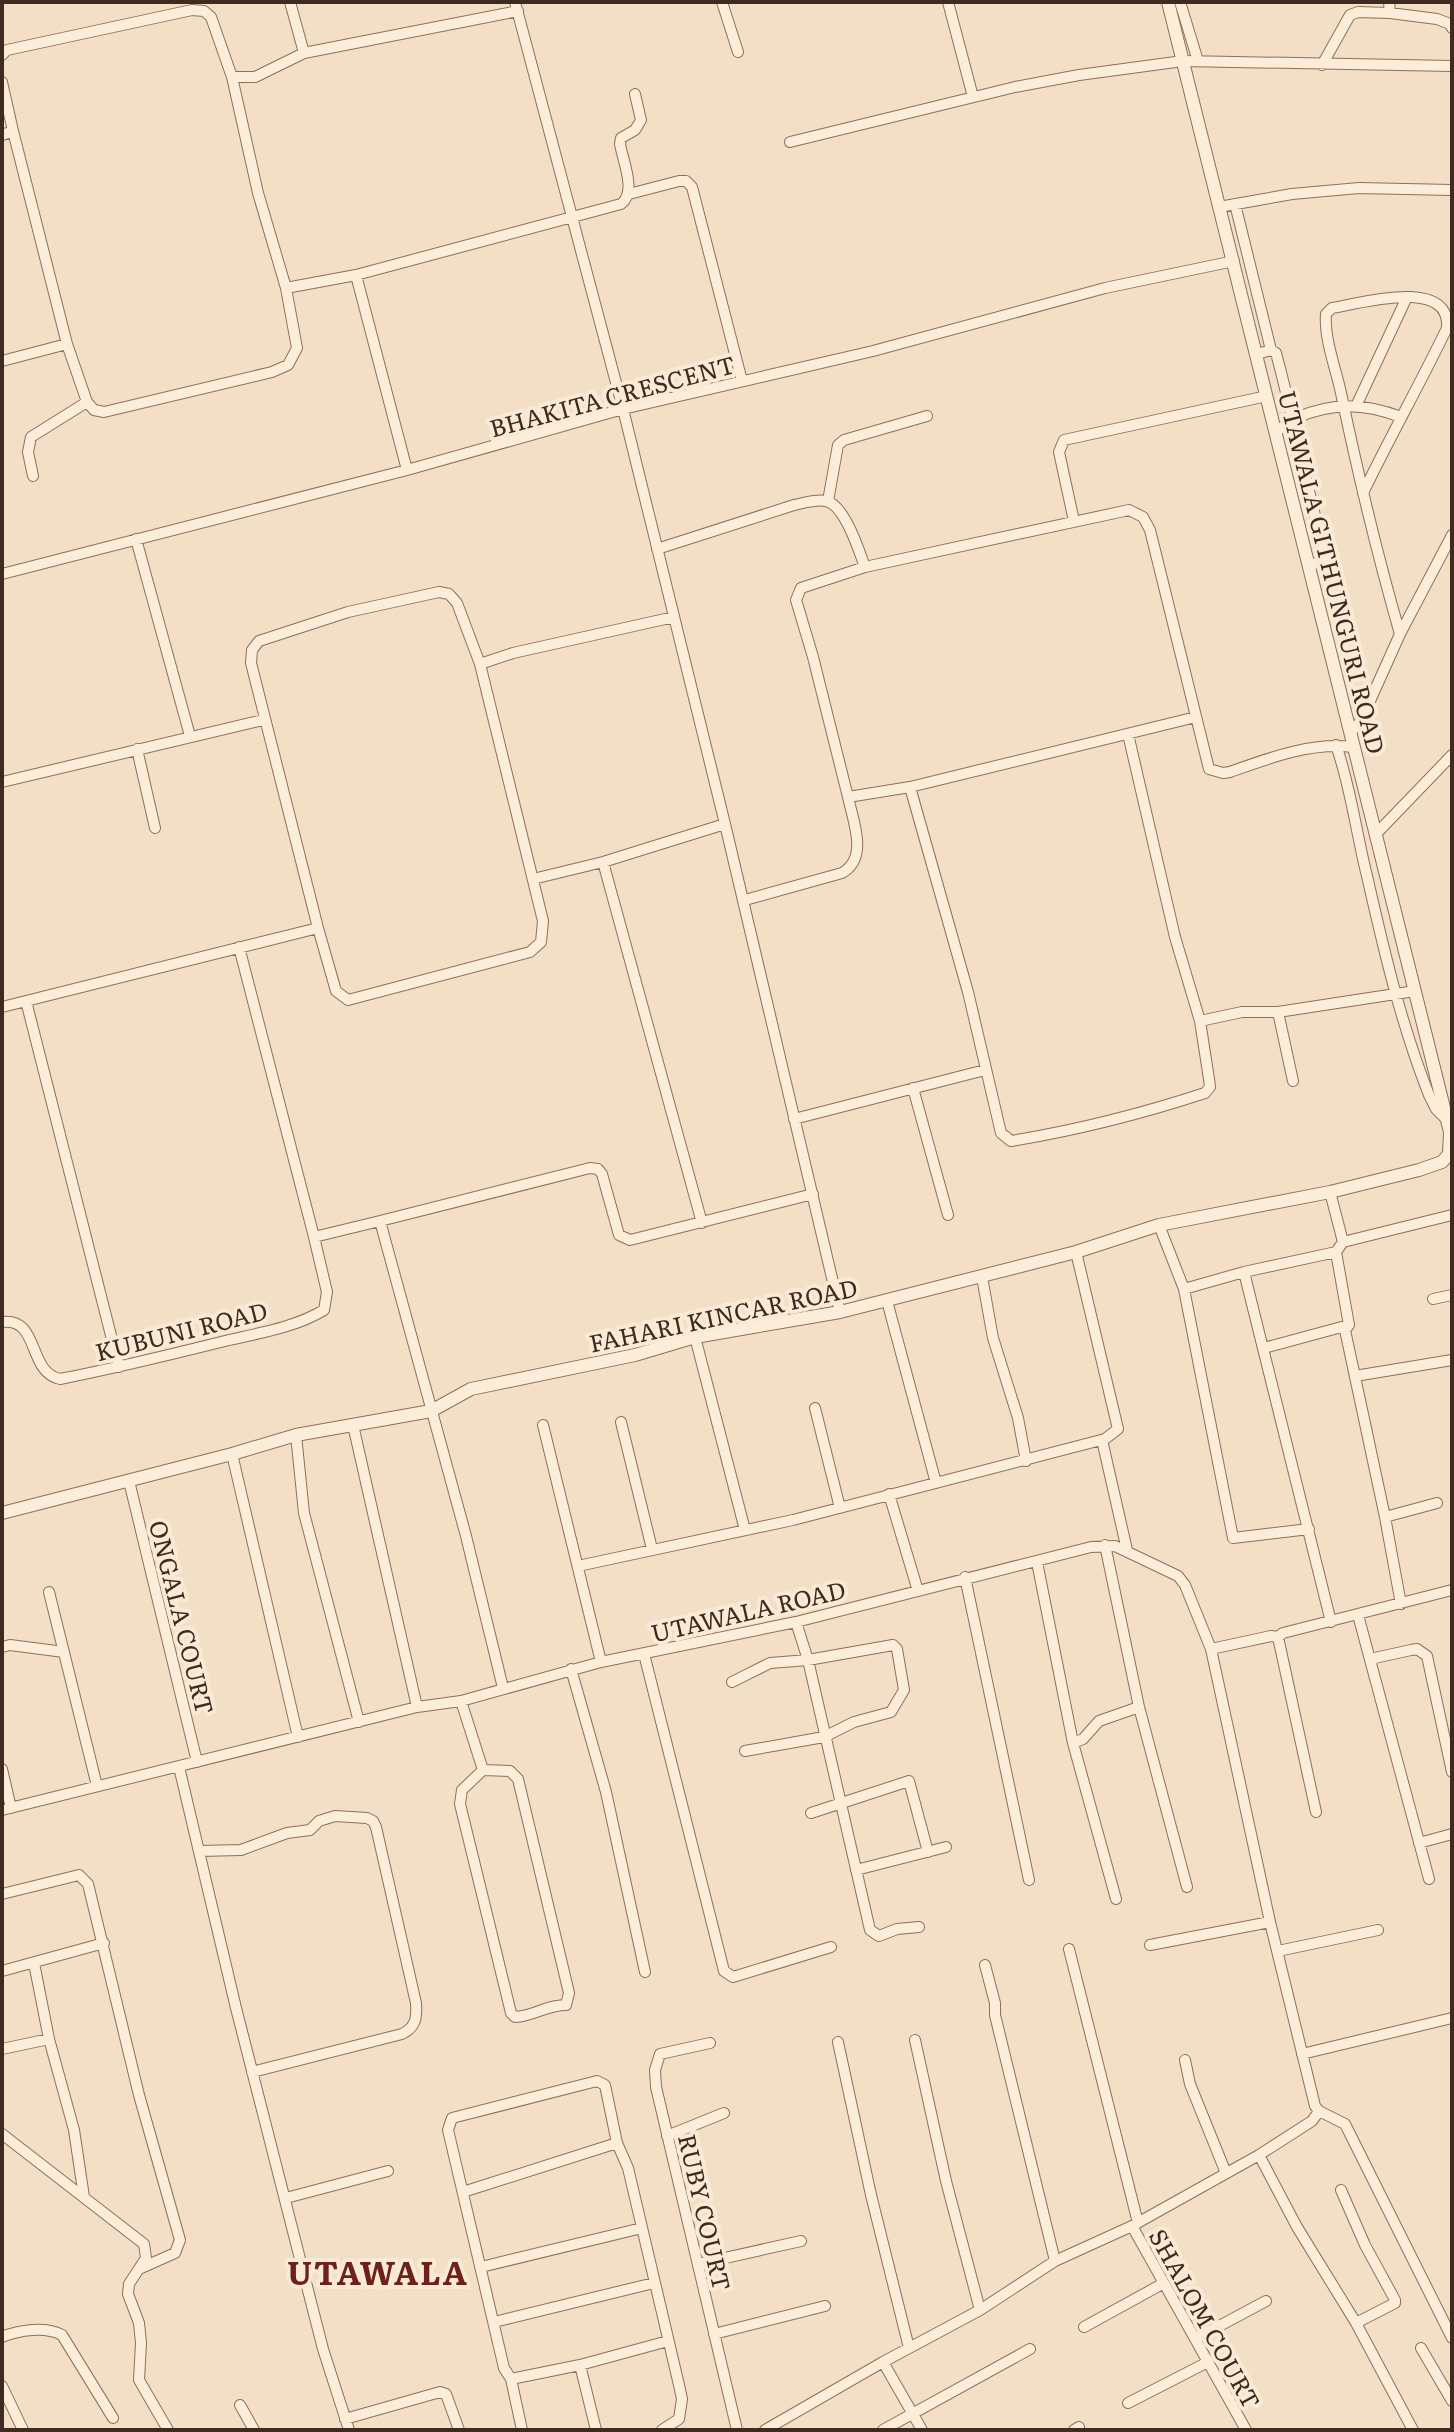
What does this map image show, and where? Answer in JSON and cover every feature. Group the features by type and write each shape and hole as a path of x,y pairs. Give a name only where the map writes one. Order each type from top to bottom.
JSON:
{"street":[{"path":"290,2 304,53"},
{"path":"722,2 738,52"},
{"path":"948,2 973,97"},
{"name":"UTAWALA GITHUNGURI ROAD","path":"1168,2 1350,733 1355,782 1375,835 1448,1121 1450,1154"},
{"path":"1180,2 1198,61"},
{"path":"232,77 255,77 304,53 516,6 623,409 745,900 840,1312"},
{"path":"1322,65 1350,15 1358,12 1390,7 1437,19 1450,24 1452,28"},
{"path":"2,55 7,50 192,10 204,11 211,17 232,77 258,193 286,288 297,348 294,359 272,372 104,412 94,410 87,402 67,344 7,133 2,82"},
{"path":"790,142 973,97 1079,75 1183,61 1452,66"},
{"path":"286,288 356,275 621,204 629,194 621,138 635,130 641,120 635,94"},
{"path":"629,194 679,181 686,181 692,187 742,381"},
{"path":"1219,207 1292,194 1359,188 1452,190"},
{"path":"1235,204 1271,350 1276,353 1293,418 1325,555 1322,561 1309,566"},
{"name":"BHAKITA CRESCENT","path":"2,574 407,470 623,409 887,347 1105,288 1234,261"},
{"path":"356,275 407,470"},
{"path":"1363,493 1447,328 1450,317 1435,301 1418,296 1328,310 1326,320 1343,406 1375,548 1400,634"},
{"path":"1357,404 1407,297"},
{"path":"2,361 67,344"},
{"path":"1257,354 1271,350"},
{"path":"1074,521 1059,452 1064,440 1267,396"},
{"path":"33,476 28,452 31,437 87,402"},
{"path":"1276,432 1293,418 1357,404 1401,417"},
{"path":"828,501 838,445 844,440 927,416"},
{"path":"1291,494 1308,490"},
{"path":"657,549 794,505 815,500 828,501 839,509 865,567"},
{"path":"745,900 842,873 851,868 855,860 857,838 848,797 796,600 801,588 865,567 1129,510 1143,517 1150,530 1209,769 1223,773 1276,755 1336,745 1353,747"},
{"path":"1350,733 1361,721 1400,634 1452,535"},
{"path":"136,539 190,736"},
{"path":"439,592 449,594 457,603 480,664 533,879 544,932 541,942 530,952 348,1000 336,991 263,720 251,663 252,650 259,641 348,612 439,592"},
{"path":"480,664 513,653 674,617"},
{"path":"848,797 910,787 1196,717"},
{"path":"2,782 263,720"},
{"path":"910,787 968,992 1001,1133 1011,1141 1123,1119 1205,1093 1210,1087 1200,1021 1175,937 1128,734"},
{"path":"1336,745 1355,782 1366,873 1395,995 1436,1109 1448,1121"},
{"path":"137,749 155,828"},
{"path":"1375,835 1452,755"},
{"path":"533,879 603,862 725,824"},
{"path":"603,862 702,1223"},
{"path":"1366,873 1384,869"},
{"path":"2,1007 318,928"},
{"path":"239,947 314,1237 590,1168 598,1169 602,1174 619,1235 630,1240 813,1194"},
{"path":"1200,1021 1242,1012 1278,1012 1415,991"},
{"path":"26,1001 119,1367"},
{"path":"1278,1012 1293,1081"},
{"path":"1413,1051 1429,1047"},
{"path":"794,1119 985,1070"},
{"path":"913,1088 948,1215"},
{"name":"FAHARI KINCAR ROAD","path":"2,1513 296,1435 431,1411 471,1389 635,1355 695,1337 840,1312 1076,1252 1159,1225 1330,1192 1419,1170 1442,1162 1450,1154"},
{"path":"1330,1192 1343,1242"},
{"path":"1184,1289 1336,1252 1343,1242 1452,1215"},
{"path":"380,1221 503,1688"},
{"path":"1159,1225 1184,1289 1233,1538 1309,1529"},
{"name":"KUBUNI ROAD","path":"2,1322 16,1322 26,1330 43,1370 51,1377 60,1379 285,1326 324,1310 327,1292 314,1237"},
{"path":"578,1566 840,1508 1102,1440 1118,1429 1076,1252"},
{"path":"1336,1252 1349,1325 1345,1330 1401,1604"},
{"path":"1244,1272 1331,1622"},
{"path":"982,1277 993,1338 1018,1418 1026,1461"},
{"path":"1433,1299 1452,1295"},
{"path":"887,1301 936,1483"},
{"path":"1264,1348 1349,1325"},
{"path":"695,1337 745,1530"},
{"path":"1355,1376 1452,1360"},
{"path":"815,1408 840,1508"},
{"path":"621,1422 652,1549"},
{"path":"353,1425 417,1707"},
{"path":"543,1425 601,1662"},
{"path":"296,1435 304,1513 359,1722"},
{"path":"1102,1440 1127,1550"},
{"path":"232,1454 298,1737"},
{"name":"ONGALA COURT","path":"129,1481 197,1762"},
{"path":"889,1494 918,1591"},
{"path":"1385,1517 1437,1503"},
{"path":"1105,1545 1139,1707 1187,1887"},
{"name":"UTAWALA ROAD","path":"7,1809 417,1707 461,1701 571,1669 796,1622 965,1577 1105,1545 1127,1550 1178,1576 1185,1585 1211,1649 1270,1922 1315,2106 1319,2111"},
{"path":"1037,1562 1073,1743 1116,1899"},
{"path":"965,1577 1029,1880"},
{"path":"1211,1649 1278,1637 1283,1633 1452,1590"},
{"path":"49,1592 97,1786"},
{"path":"1358,1615 1429,1879"},
{"path":"796,1622 808,1660 870,1930 875,1935 919,1927"},
{"path":"1278,1637 1316,1812"},
{"path":"2,1647 10,1645 64,1652"},
{"path":"732,1682 752,1675 770,1663 808,1660 893,1645 897,1649 904,1690 891,1712 854,1722 824,1737 745,1751"},
{"path":"1370,1659 1417,1649 1427,1656 1452,1772"},
{"path":"644,1654 724,1971 733,1977 831,1947"},
{"path":"571,1669 606,1792 645,1972"},
{"path":"461,1701 483,1770"},
{"path":"1073,1743 1083,1739 1099,1721 1139,1707"},
{"path":"179,1767 252,2072 323,2349 347,2425 440,2392 446,2394 459,2430"},
{"path":"2,1769 7,1809"},
{"path":"483,1770 510,1771 518,1779 569,1993 566,2005 552,2005 531,2016 515,2017 511,2013 460,1804 462,1790 483,1770"},
{"path":"811,1813 909,1781 928,1852"},
{"path":"199,1851 241,1850 287,1833 310,1830 319,1821 335,1816 367,1818 376,1827 416,2003 415,2022 411,2029 402,2034 252,2072"},
{"path":"1419,1843 1452,1834"},
{"path":"856,1870 946,1847"},
{"path":"2,1894 79,1875 88,1884 139,2095 180,2240 175,2253 139,2269"},
{"path":"1150,1945 1270,1922"},
{"path":"1278,1951 1378,1930"},
{"path":"2,1971 104,1943"},
{"name":"SHALOM COURT","path":"1069,1949 1135,2225 1246,2430"},
{"path":"34,1963 49,2039 74,2130 84,2197"},
{"path":"985,1965 1055,2261"},
{"path":"1302,2054 1452,2018"},
{"path":"2,2049 49,2039"},
{"path":"915,2040 946,2181 980,2310"},
{"path":"838,2042 871,2195 909,2348"},
{"name":"RUBY COURT","path":"710,2043 660,2054 655,2070 656,2087 737,2430"},
{"path":"1185,2060 1190,2084 1226,2173"},
{"path":"522,2430 511,2379 504,2368 448,2130 449,2123 457,2116 602,2082 617,2143 628,2168 679,2385 679,2419 662,2430"},
{"path":"765,2430 980,2310 1055,2261 1135,2225 1259,2155 1312,2121 1319,2111 1345,2124 1452,2338"},
{"path":"667,2136 724,2113"},
{"path":"2,2134 144,2244 146,2258 129,2284 128,2294 139,2323 139,2380 168,2430"},
{"path":"463,2192 617,2143"},
{"path":"1259,2155 1297,2227 1356,2323 1413,2430"},
{"path":"286,2198 388,2171"},
{"path":"1341,2190 1365,2245 1395,2300 1395,2303 1356,2323"},
{"path":"481,2267 642,2228"},
{"path":"698,2264 801,2241"},
{"path":"494,2322 654,2283"},
{"path":"1084,2327 1164,2283"},
{"path":"1195,2339 1266,2301"},
{"path":"714,2334 825,2306"},
{"path":"2,2337 51,2330 62,2335 113,2418"},
{"path":"511,2379 580,2365 668,2341"},
{"path":"1421,2348 1452,2401"},
{"path":"883,2430 1030,2349"},
{"path":"883,2362 922,2430"},
{"path":"1128,2403 1208,2362"},
{"path":"580,2365 596,2430"},
{"path":"2,2386 23,2430"},
{"path":"240,2405 254,2430"}],"district":[{"name":"UTAWALA","path":"378,2271"}]}
